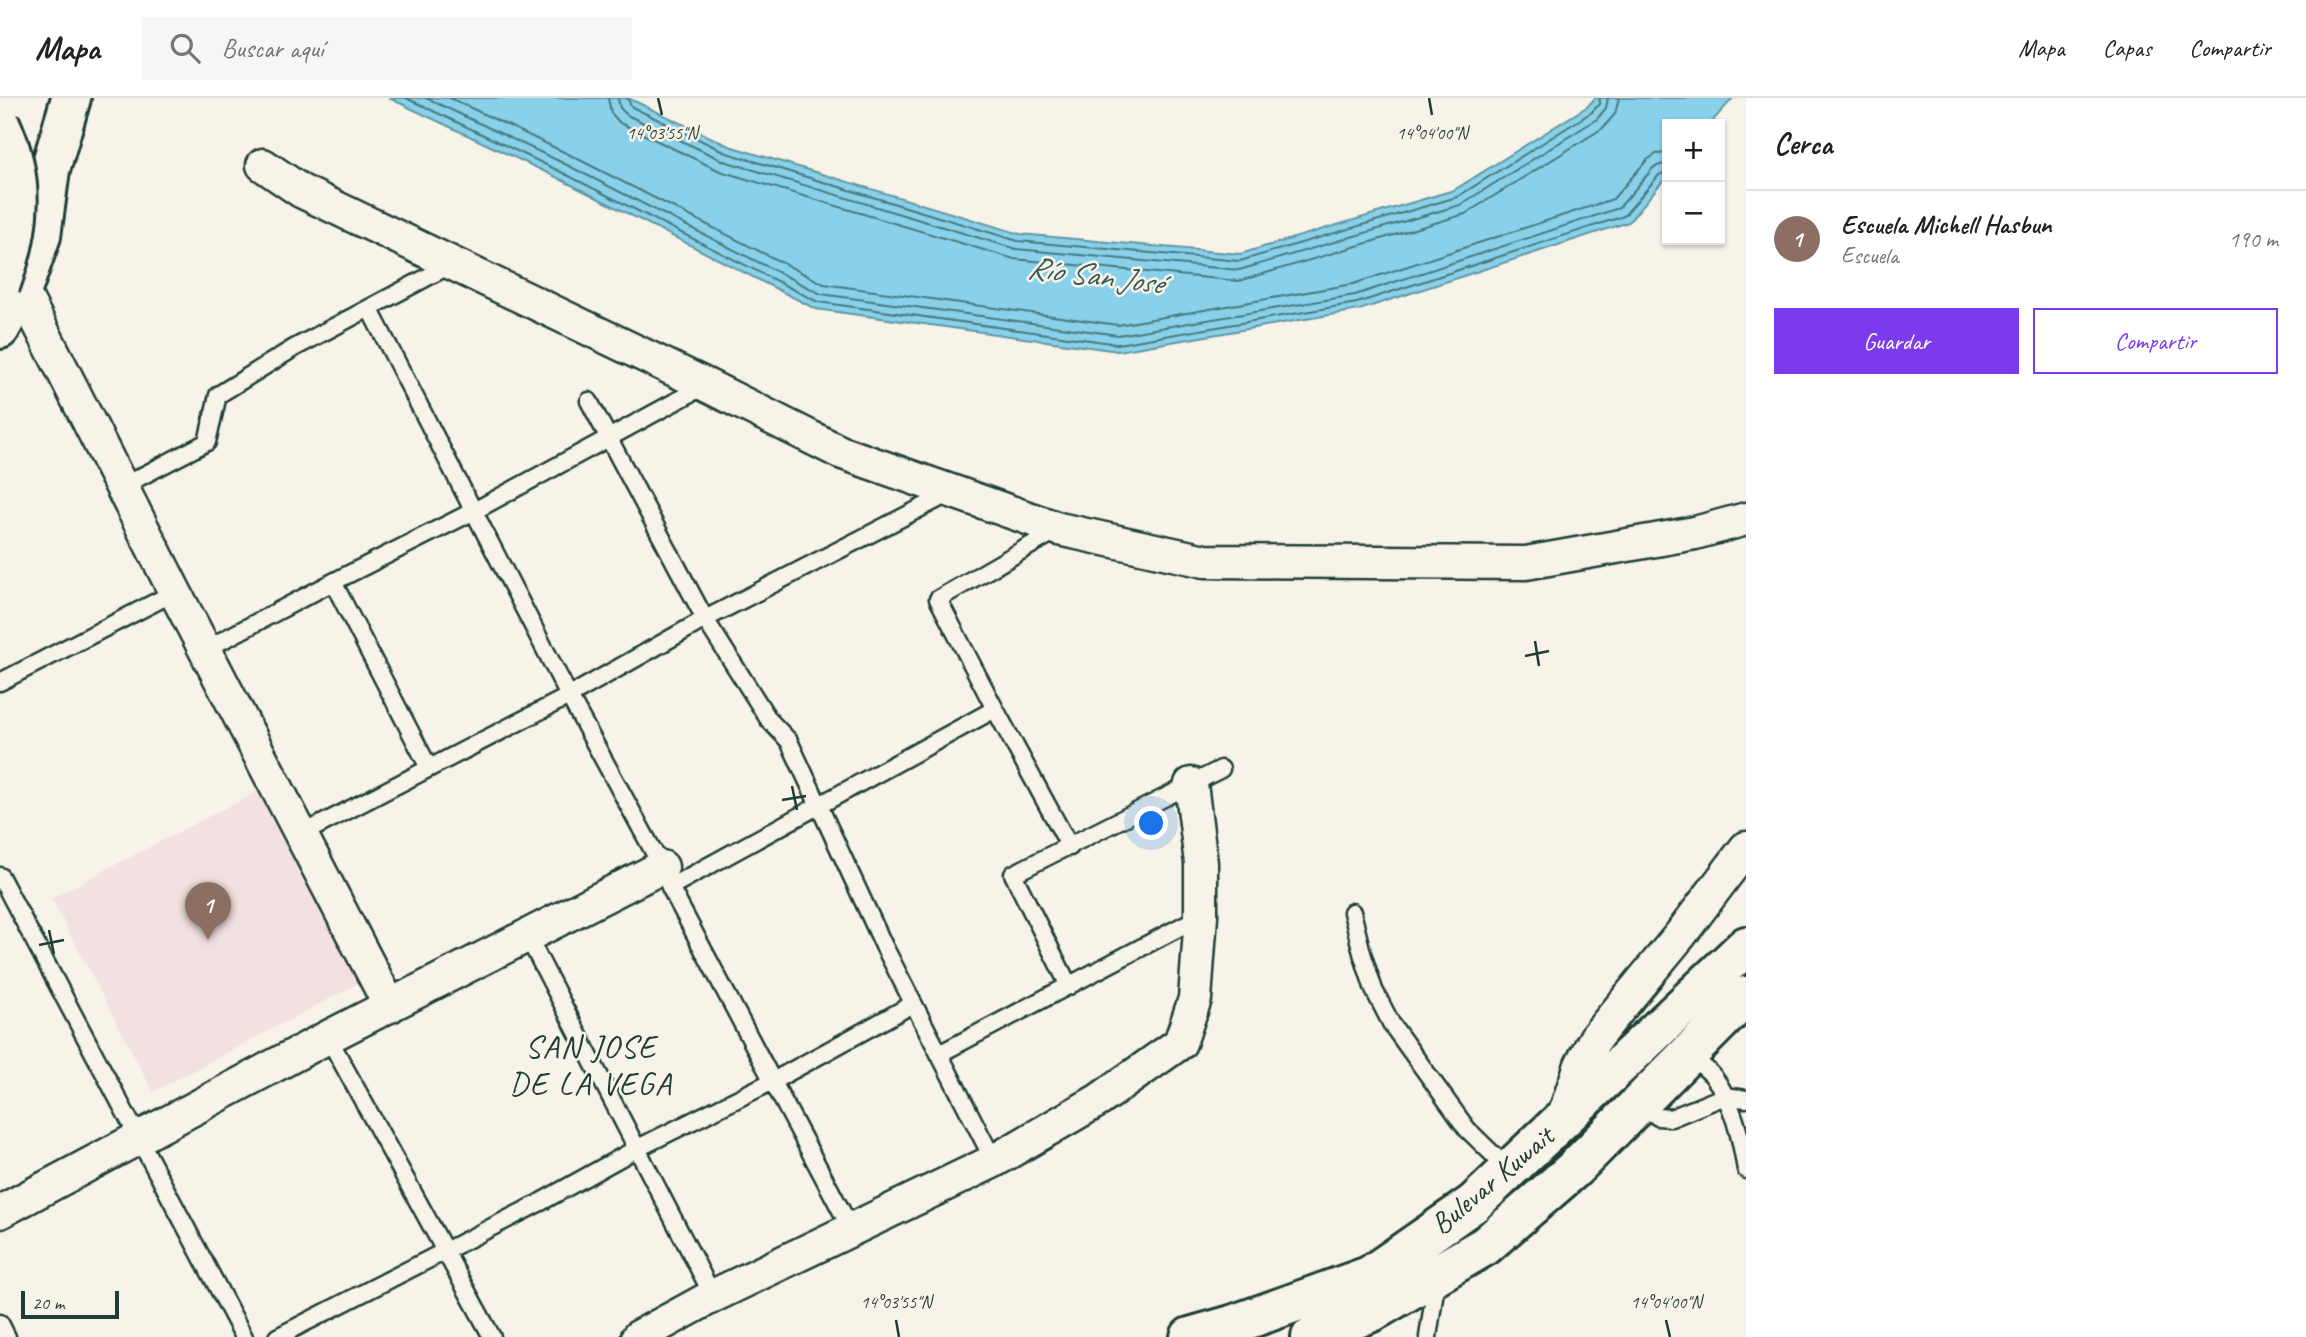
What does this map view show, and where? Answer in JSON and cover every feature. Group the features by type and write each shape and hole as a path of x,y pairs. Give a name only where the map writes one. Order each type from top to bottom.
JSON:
{"main road":[{"path":"11,288 8,244 41,236 50,170 71,98"},
{"path":"0,123 13,159 19,190 18,225 11,257 11,288 0,330"},
{"name":"Bulevar Kuwait","path":"1190,1337 1232,1325 1369,1276 1474,1203 1746,946"},
{"name":"Bulevar Kuwait","path":"1327,1335 1372,1312 1485,1245 1574,1169 1746,996"}],"street":[{"path":"264,165 301,191 706,385 840,453 1059,529 1205,561 1526,563 1695,533 1746,519"},
{"path":"11,288 121,487 390,1006"},
{"path":"638,1337 713,1296 994,1161 1100,1100 1180,1043 1195,999 1201,916 1201,863 1191,784"},
{"path":"1562,1121 1581,1065 1596,1037 1681,934 1746,848"},
{"path":"0,1212 139,1136 527,935 666,877"}],"lane":[{"path":"121,487 207,442 218,395 294,348 453,263"},
{"path":"369,309 569,696 852,1231"},
{"path":"206,649 474,511 706,385"},
{"path":"589,401 705,619 769,720 789,741 884,946 994,1161"},
{"path":"302,834 569,696 705,619 950,492"},
{"path":"1059,529 938,599 1070,847"},
{"path":"333,582 429,768"},
{"path":"0,682 175,592"},
{"path":"666,877 819,806 995,709"},
{"path":"1069,986 1013,874 1221,769"},
{"path":"0,876 244,1337"},
{"path":"1352,912 1374,990 1392,1025 1467,1129 1509,1170"},
{"path":"939,1054 1201,916"},
{"path":"527,935 713,1296"},
{"path":"277,1337 539,1203 636,1149 773,1081 913,1004"},
{"path":"328,1037 492,1337"},
{"path":"1688,1054 1712,1075 1725,1096 1737,1125 1746,1170"},
{"path":"1639,1104 1658,1117 1671,1118 1725,1096 1746,1099"},
{"path":"1428,1337 1438,1273"},
{"path":"0,1323 7,1337"}],"shaded area":[{"path":"268,786 363,981 153,1092 51,898"}],"water":[{"name":"Río San José","path":"389,98 628,98 729,146 1020,234 1240,254 1454,190 1588,106 1595,98 1733,98 1714,119 1662,119 1662,182 1629,222 1359,310 1118,351 816,309 556,177"}],"place":[{"name":"Escuela Michell Hasbun","path":"208,940"}],"district":[{"name":"SAN JOSE DE LA VEGA","path":"591,1064"}]}
